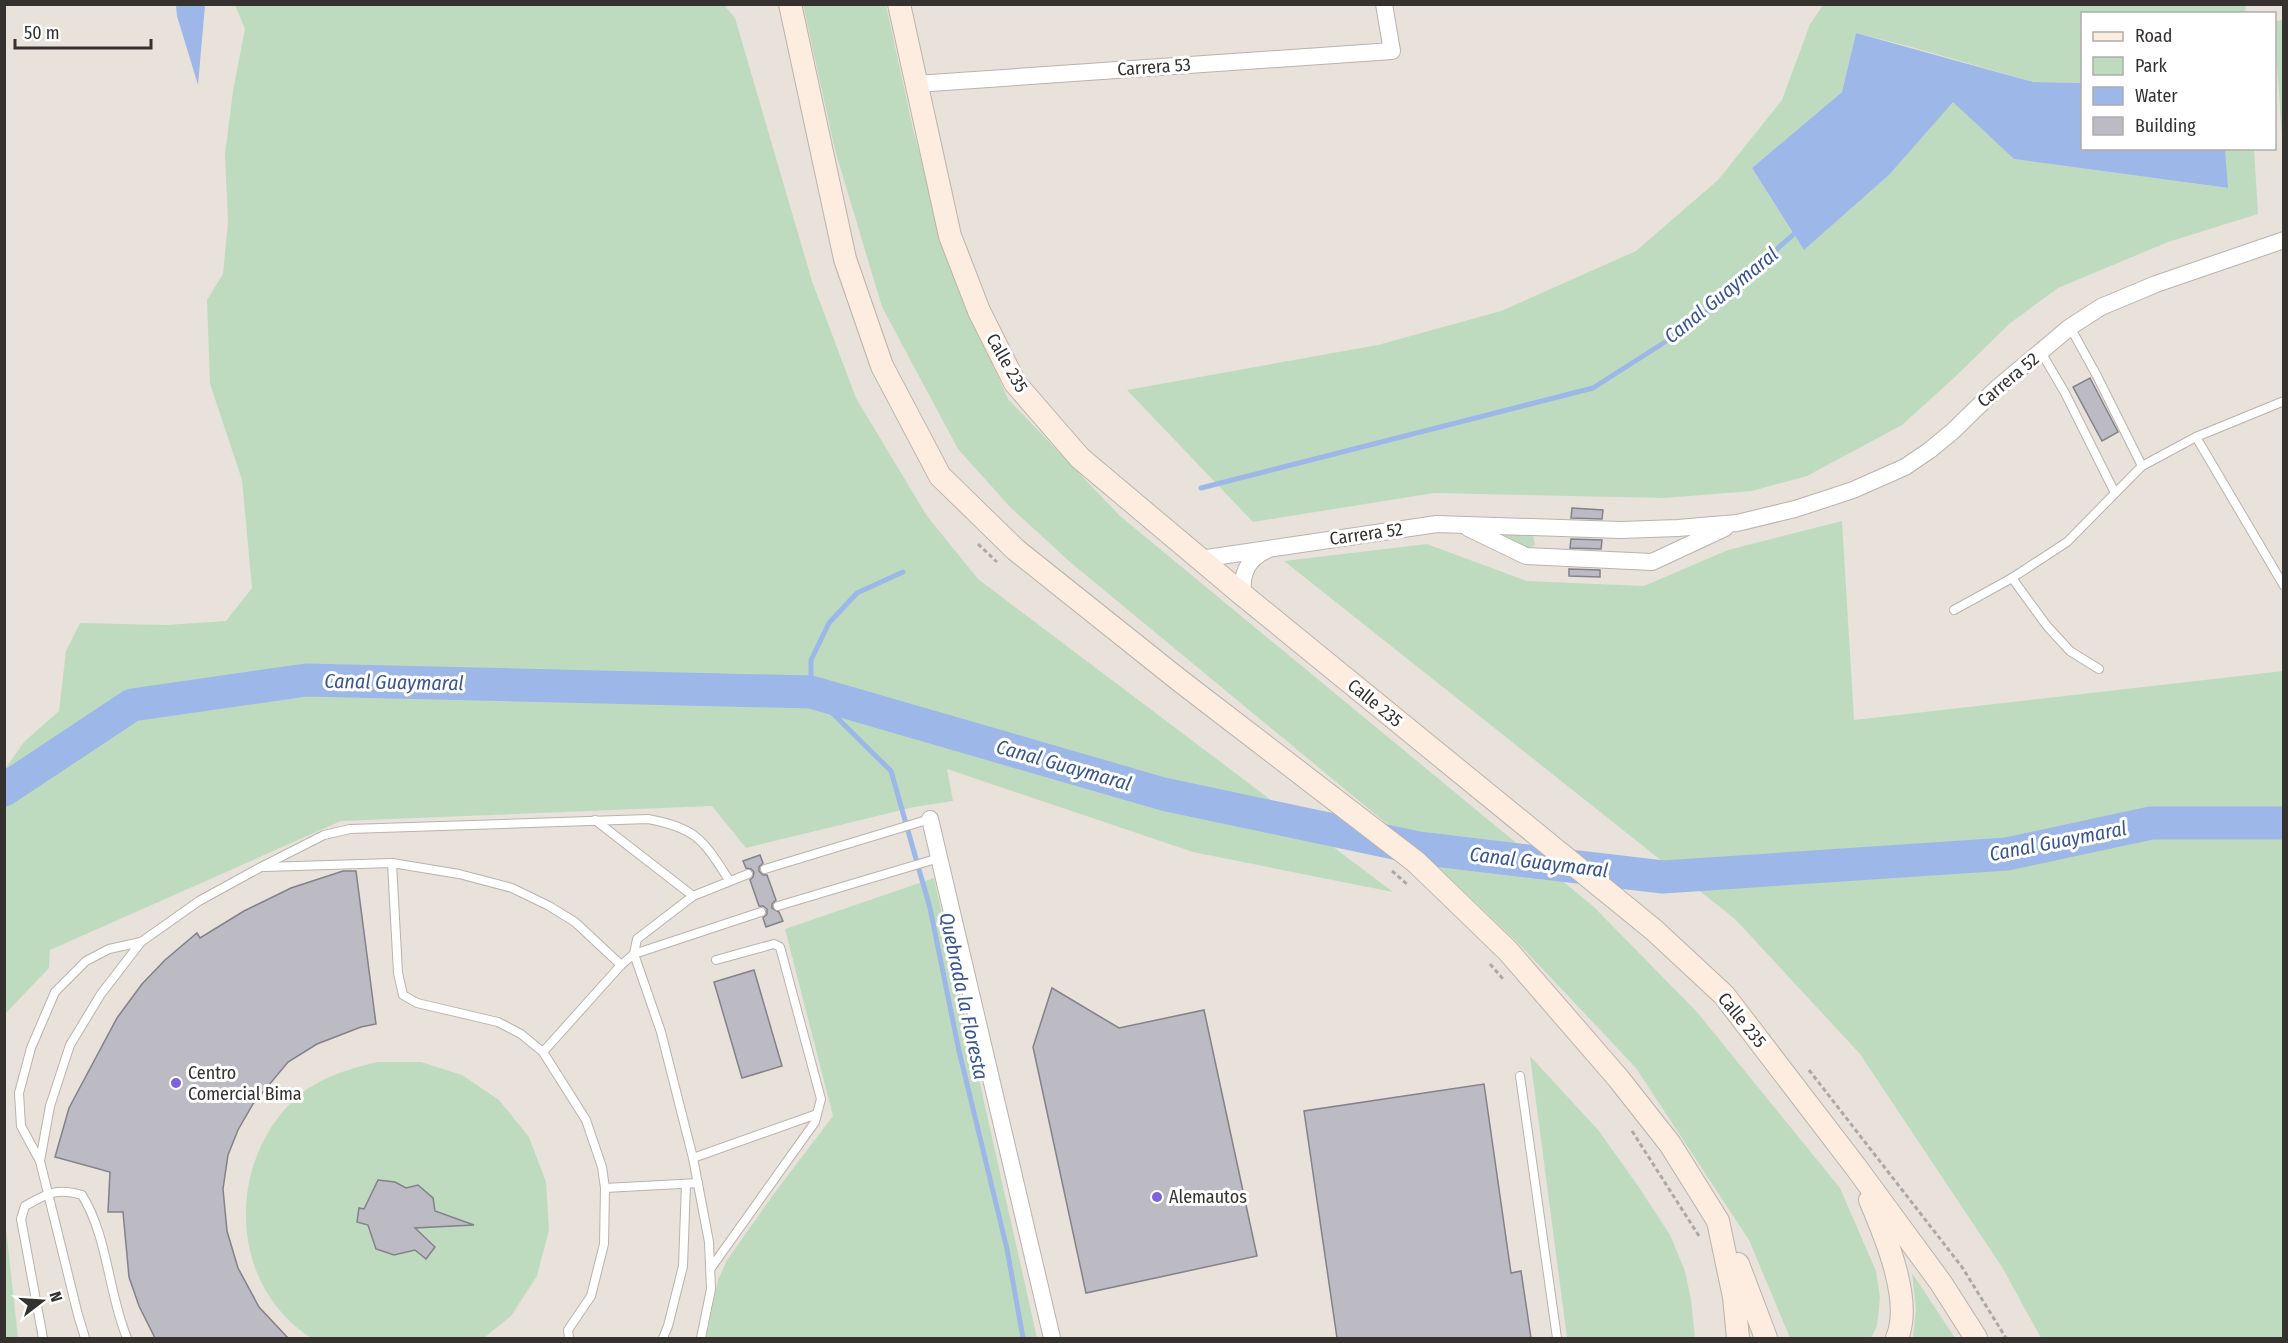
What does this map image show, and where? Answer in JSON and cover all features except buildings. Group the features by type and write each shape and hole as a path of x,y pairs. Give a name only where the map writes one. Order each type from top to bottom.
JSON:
{"main road":[{"path":"790,4 845,259 882,366 940,476 1016,550 1179,680 1416,862 1508,951 1618,1078 1670,1144 1718,1221 1745,1279 1766,1338"},
{"name":"Calle 235","path":"899,4 950,236 979,311 1015,383 1080,458 1243,595 1654,930 1724,995 1941,1283 1976,1338"},
{"path":"1855,1166 1878,1219 1895,1269 1901,1299 1900,1331 1897,1338"},
{"path":"1718,1221 1734,1297 1738,1338"}],"street":[{"name":"Carrera 53","path":"916,84 1392,51 1384,4"},
{"name":"Carrera 52","path":"1200,559 1437,524 1621,530 1678,528 1737,522 1796,509 1843,493 1905,467 1953,431 1974,408 2070,327 2102,306 2156,284 2283,240"},
{"name":"Carrera 52","path":"1461,525 1526,556 1652,562 1737,522"},
{"path":"1526,556 1538,551 1543,542 1539,533 1527,527"},
{"name":"Carrera 52","path":"1243,595 1242,580 1246,566 1256,556 1272,548"},
{"path":"930,819 1052,1338"}],"lane":[{"path":"2070,327 2142,466"},
{"path":"2041,352 2065,393 2115,493"},
{"path":"1954,610 2012,578 2067,542 2142,466 2196,437 2283,401"},
{"path":"2196,437 2283,586"},
{"path":"2012,578 2070,651 2099,669"},
{"path":"40,1161 50,1106 70,1045 101,994 141,942 199,901 324,835 350,829 648,819 672,824 694,833 707,846 729,880"},
{"path":"765,869 930,819"},
{"path":"595,820 693,896"},
{"path":"778,906 939,858"},
{"path":"261,867 392,863 459,874 512,888 575,922 621,965"},
{"path":"392,863 397,953 403,994 417,1003 498,1022 521,1034 543,1052 586,1120 602,1167 605,1188 604,1244 591,1296 568,1330 569,1338"},
{"path":"701,1338 711,1289 709,1242 693,1158 661,1032 634,954 637,939 693,896 748,874"},
{"path":"543,1052 621,965 634,954 761,912"},
{"path":"86,1338 78,1315 40,1161 21,1126 19,1093 31,1048 54,992 86,961 110,949 141,942"},
{"path":"710,1268 815,1122 821,1099 780,947 774,944 716,960"},
{"path":"1520,1076 1557,1338"},
{"path":"693,1158 817,1114"},
{"path":"605,1188 698,1183"},
{"path":"663,1338 683,1266 686,1184"},
{"path":"43,1338 21,1219 25,1206 47,1193 67,1190 81,1195 93,1214 118,1317 128,1338"}],"path":[{"path":"1391,870 1416,891"},
{"path":"1489,963 1504,980"},
{"path":"1631,1130 1698,1233 1702,1244"}],"green space":[{"path":"235,5 724,5 735,18 812,281 856,398 927,516 978,579 1393,892 1193,852 947,769 953,801 914,807 746,848 712,806 341,821 50,950 49,968 5,1014 5,769 24,742 59,711 66,651 80,623 166,625 226,621 252,588 242,480 210,384 207,300 223,274 228,222 225,154 233,91 245,29"},
{"path":"803,5 886,5 914,133 951,269 1008,399 1120,516 1594,907 1697,1012 1840,1188 1876,1271 1880,1298 1877,1326 1871,1338 1790,1338 1749,1240 1636,1068 1521,946 1433,862 1070,562 1011,508 958,449 882,307 835,150"},
{"path":"1823,5 2245,5 2246,12 2081,12 2081,83 2033,82 1856,33 1842,92 1752,168 1804,250 1889,175 1953,101 2014,159 2227,188 2225,150 2254,150 2258,214 2168,242 2058,288 2009,324 1902,425 1807,476 1752,491 1664,498 1434,493 1253,522 1127,390 1378,345 1501,311 1636,251 1718,180 1782,100 1810,24"},
{"path":"2284,20 2283,152 2276,52 2276,21"},
{"path":"1842,521 1854,720 2283,671 2283,1338 2041,1338 2002,1267 1860,1054 1735,919 1284,561 1427,544 1527,581 1644,586 1728,550"},
{"path":"1496,531 1533,535 1535,545 1526,549"},
{"path":"934,878 1037,1338 706,1338 718,1280 727,1260 833,1116 785,929"},
{"path":"1530,1056 1599,1131 1670,1235 1685,1271 1695,1338 1567,1338"},
{"path":"377,1062 421,1062 462,1075 499,1100 529,1137 546,1182 549,1230 537,1276 511,1316 484,1338 311,1338 284,1315 264,1287 251,1255 246,1222 248,1187 258,1154 274,1123 307,1089 346,1071"},
{"path":"5,1220 18,1338 5,1338"},
{"path":"1912,1273 1955,1338 1913,1338 1916,1309"}],"water":[{"path":"176,5 205,5 198,85 177,16"},
{"path":"1856,33 2033,82 2081,83 2081,150 2225,150 2228,188 2014,159 1953,102 1889,175 1804,250 1752,168 1842,92"}],"waterway":[{"name":"Canal Guaymaral","path":"1201,488 1593,388 1690,326 1794,234"},
{"name":"Quebrada la Floresta","path":"903,572 857,593 829,623 811,660 811,692 891,771 930,908 959,1051 1007,1249 1023,1338"},
{"name":"Canal Guaymaral","path":"4,790 132,705 306,680 811,692 1163,794 1418,848 1663,877 2007,854 2151,823 2284,823"}],"place":[{"name":"Centro Comercial Bima","path":"176,1083"},
{"name":"Alemautos","path":"1157,1197"}]}
